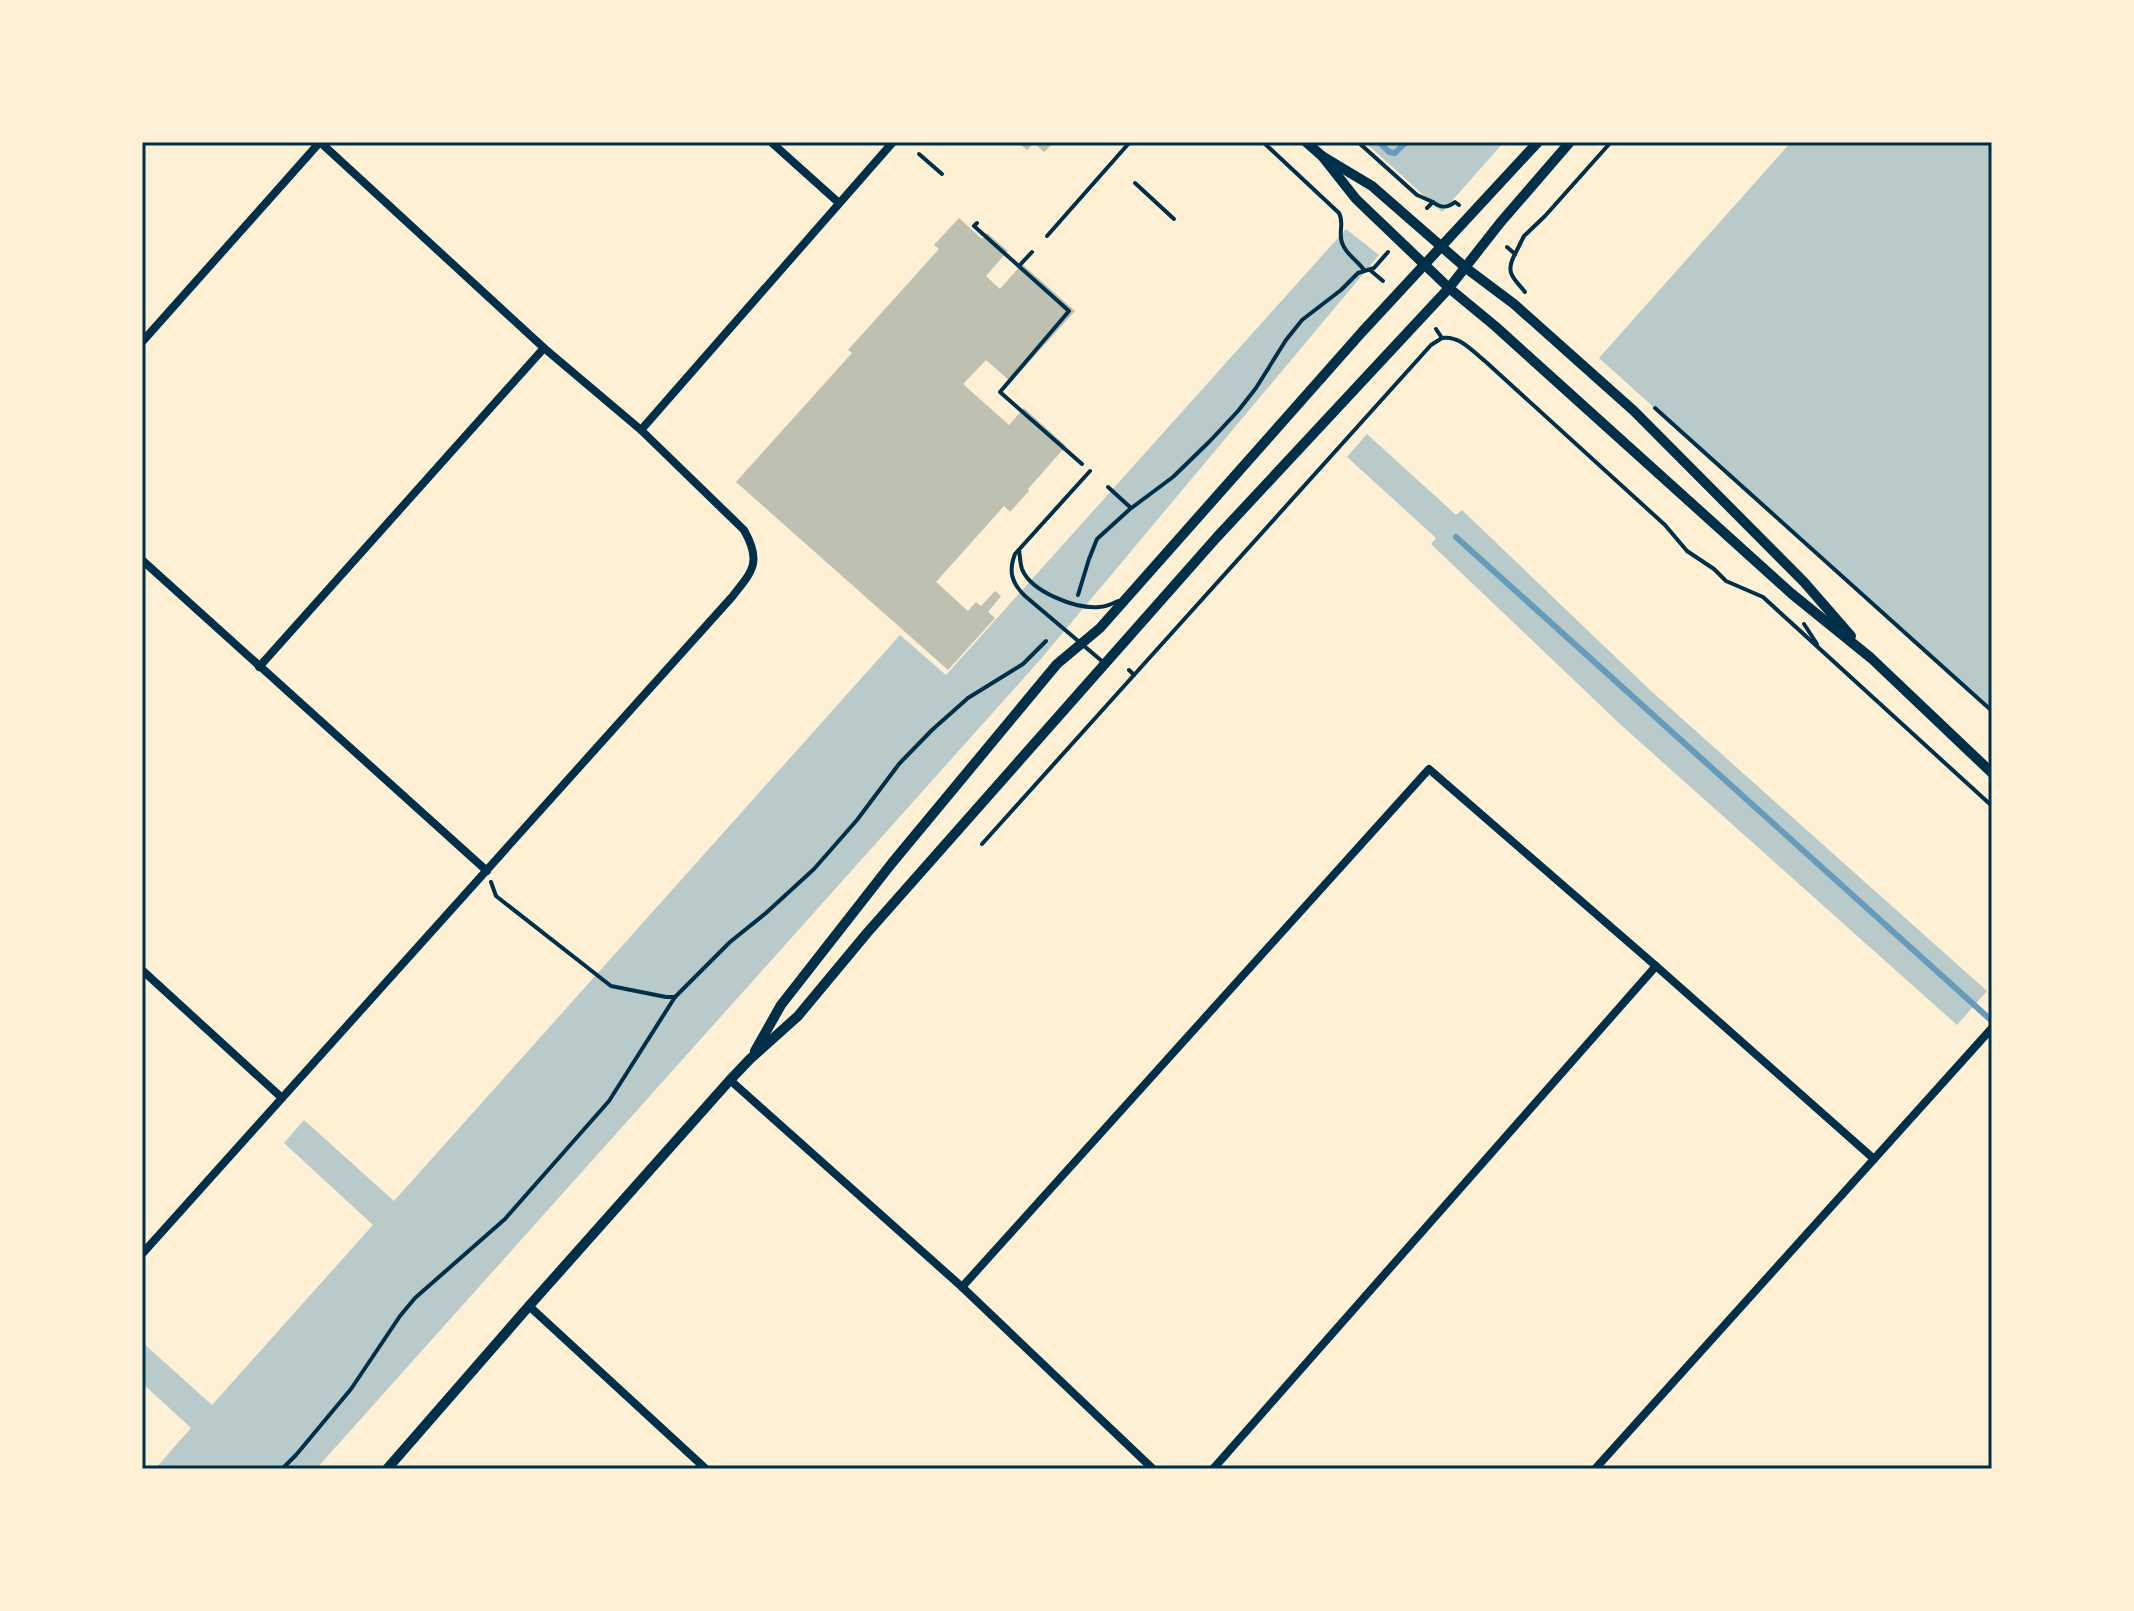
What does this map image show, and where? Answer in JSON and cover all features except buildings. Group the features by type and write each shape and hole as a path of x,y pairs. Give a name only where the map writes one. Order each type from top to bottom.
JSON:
{"street":[{"path":"142,342 320,142 544,348 641,430 744,530 756,558 746,580 731,598 142,1254"},
{"path":"771,142 839,203"},
{"path":"641,430 893,142"},
{"path":"1306,142 1322,156 1372,186 1466,268 1514,304 1634,411 1804,582 1871,658"},
{"path":"750,1059 781,1005 892,863 1057,664 1100,628 1362,332 1538,142"},
{"path":"387,1469 730,1080 798,1016 867,933 1217,537 1449,288 1570,142"},
{"path":"1322,156 1356,199 1449,288 1511,340 1783,586 1871,658 1992,773"},
{"path":"259,667 544,348"},
{"path":"142,560 487,871"},
{"path":"962,1287 1429,769 1874,1159"},
{"path":"1213,1469 1656,966"},
{"path":"142,970 282,1098"},
{"path":"1595,1469 1992,1028"},
{"path":"730,1080 962,1287 1153,1469"},
{"path":"529,1306 706,1469"}],"lane":[{"path":"1135,183 1174,219"},
{"path":"1090,471 1019,550 1011,565 1012,580 1017,588 1105,664"},
{"path":"1019,550 1022,570 1033,585 1047,594 1097,608 1128,597"}],"path":[{"path":"1047,236 1130,142"},
{"path":"1263,142 1339,213 1342,218 1342,244 1367,270 1383,281"},
{"path":"1358,142 1417,195 1443,207 1455,202 1461,207"},
{"path":"1521,297 1526,292 1510,272 1511,261 1524,236 1611,142"},
{"path":"919,154 942,174"},
{"path":"1427,208 1433,202"},
{"path":"977,223 974,226 1069,311 1000,392 1082,464"},
{"path":"1507,247 1515,254"},
{"path":"1019,266 1032,252"},
{"path":"1078,597 1097,539 1131,508 1173,477 1210,441 1256,388 1302,320 1358,273 1374,268 1388,252"},
{"path":"1436,329 1442,338"},
{"path":"982,844 1431,345 1448,336 1456,338 1473,351 1665,525 1687,551 1726,581 1763,597 1992,806"},
{"path":"1473,351 1478,345"},
{"path":"1654,407 1992,711"},
{"path":"1108,487 1131,508"},
{"path":"282,1469 351,1389 415,1298 505,1219 609,1101 675,997 730,942 814,869 857,820 899,764 924,738 968,698 1023,664 1046,641"},
{"path":"1129,670 1134,675"},
{"path":"487,871 496,896 611,986 675,997"}],"shaded area":[{"path":"1365,142 1504,142 1442,212"},
{"path":"1791,142 1992,142 1992,711 1599,358"},
{"path":"1346,229 1379,255 1040,660 316,1469 155,1469 191,1428 142,1383 142,1342 212,1405 373,1225 284,1143 304,1120 394,1201 900,635 946,675"},
{"path":"1367,434 1456,515 1462,510 1651,691 1987,991 1957,1025 1621,725 1431,544 1436,538 1347,457"}],"waterway":[{"path":"1379,142 1389,152 1395,153 1406,142"},
{"path":"1456,537 1992,1021"}]}
